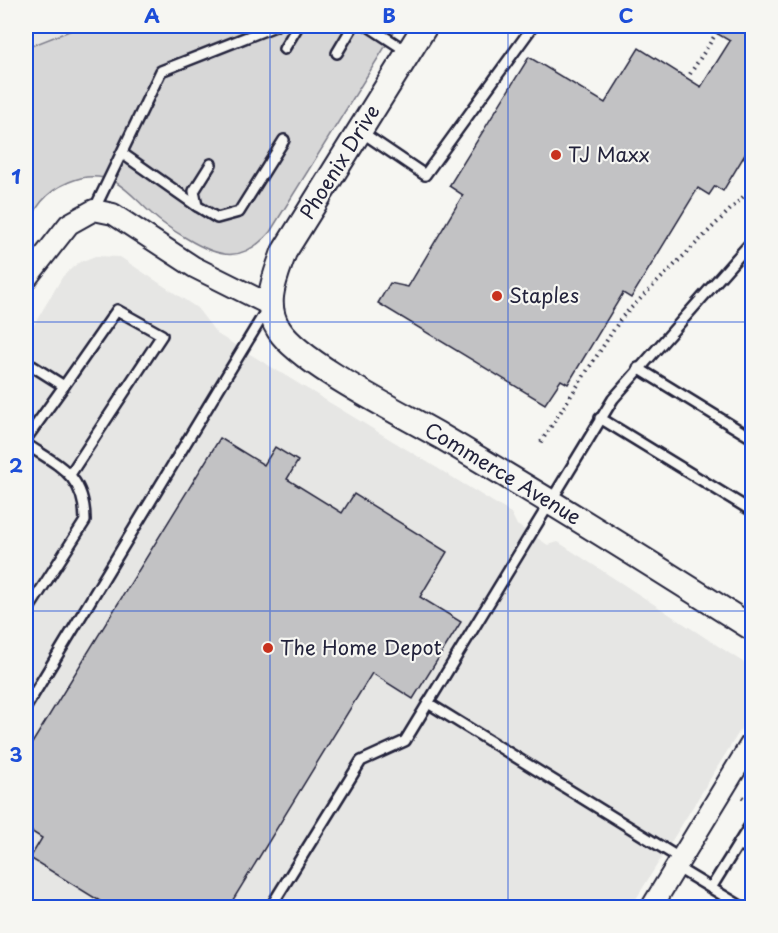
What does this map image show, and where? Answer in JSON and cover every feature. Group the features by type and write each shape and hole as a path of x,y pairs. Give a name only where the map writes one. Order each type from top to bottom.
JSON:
{"street":[{"name":"Phoenix Drive","path":"270,304 271,289 284,252 425,26"},
{"path":"26,279 69,224 94,210 113,214 194,267 270,304"},
{"name":"Commerce Avenue","path":"270,304 278,329 315,362 551,502 753,628"},
{"path":"651,908 753,742"}],"lane":[{"path":"94,210 123,154 161,71 275,26"},
{"path":"284,49 298,26"},
{"path":"337,53 353,26"},
{"path":"368,26 408,52"},
{"path":"360,131 425,174 533,26"},
{"path":"123,154 217,218 239,212 284,140"},
{"path":"197,206 194,191 211,164"},
{"path":"270,908 361,761 405,741 600,418 639,368 753,241"},
{"path":"26,707 270,304"},
{"path":"26,438 117,310 162,335 71,473"},
{"path":"26,362 64,386"},
{"path":"639,368 753,438"},
{"path":"600,418 753,511"},
{"path":"26,444 71,473 85,505 84,521 26,613"},
{"path":"428,703 679,863 711,888 744,908"},
{"path":"711,888 753,822"},
{"path":"739,843 753,852"}],"path":[{"path":"690,74 721,26"},
{"path":"541,442 622,317 753,188"},
{"path":"742,797 753,804"}],"shaded area":[{"path":"26,26 80,26 26,47"},
{"path":"82,26 398,26 270,232 250,249 230,254 209,250 198,245 160,221 119,184 97,177 74,180 53,191 37,208 26,232 26,48"},
{"path":"95,256 120,257 197,308 217,334 511,513 517,525 548,545 558,542 752,668 752,711 631,907 26,907 26,338 63,276 78,263"}],"building":[{"path":"704,26 753,26 752,143 723,191 715,186 709,195 698,188 631,298 623,293 568,384 561,380 545,404 378,303 390,283 408,287 463,195 449,186 529,57 605,103 639,48 701,87 730,41"},
{"name":"The Home Depot","path":"220,438 264,465 275,447 298,461 287,479 342,513 354,494 447,552 420,597 461,622 413,699 372,673 228,908 111,908 30,858 42,838 26,828 26,753"}],"place":[{"name":"TJ Maxx","path":"556,155"},
{"name":"Staples","path":"497,296"},
{"name":"The Home Depot","path":"268,648"}]}
